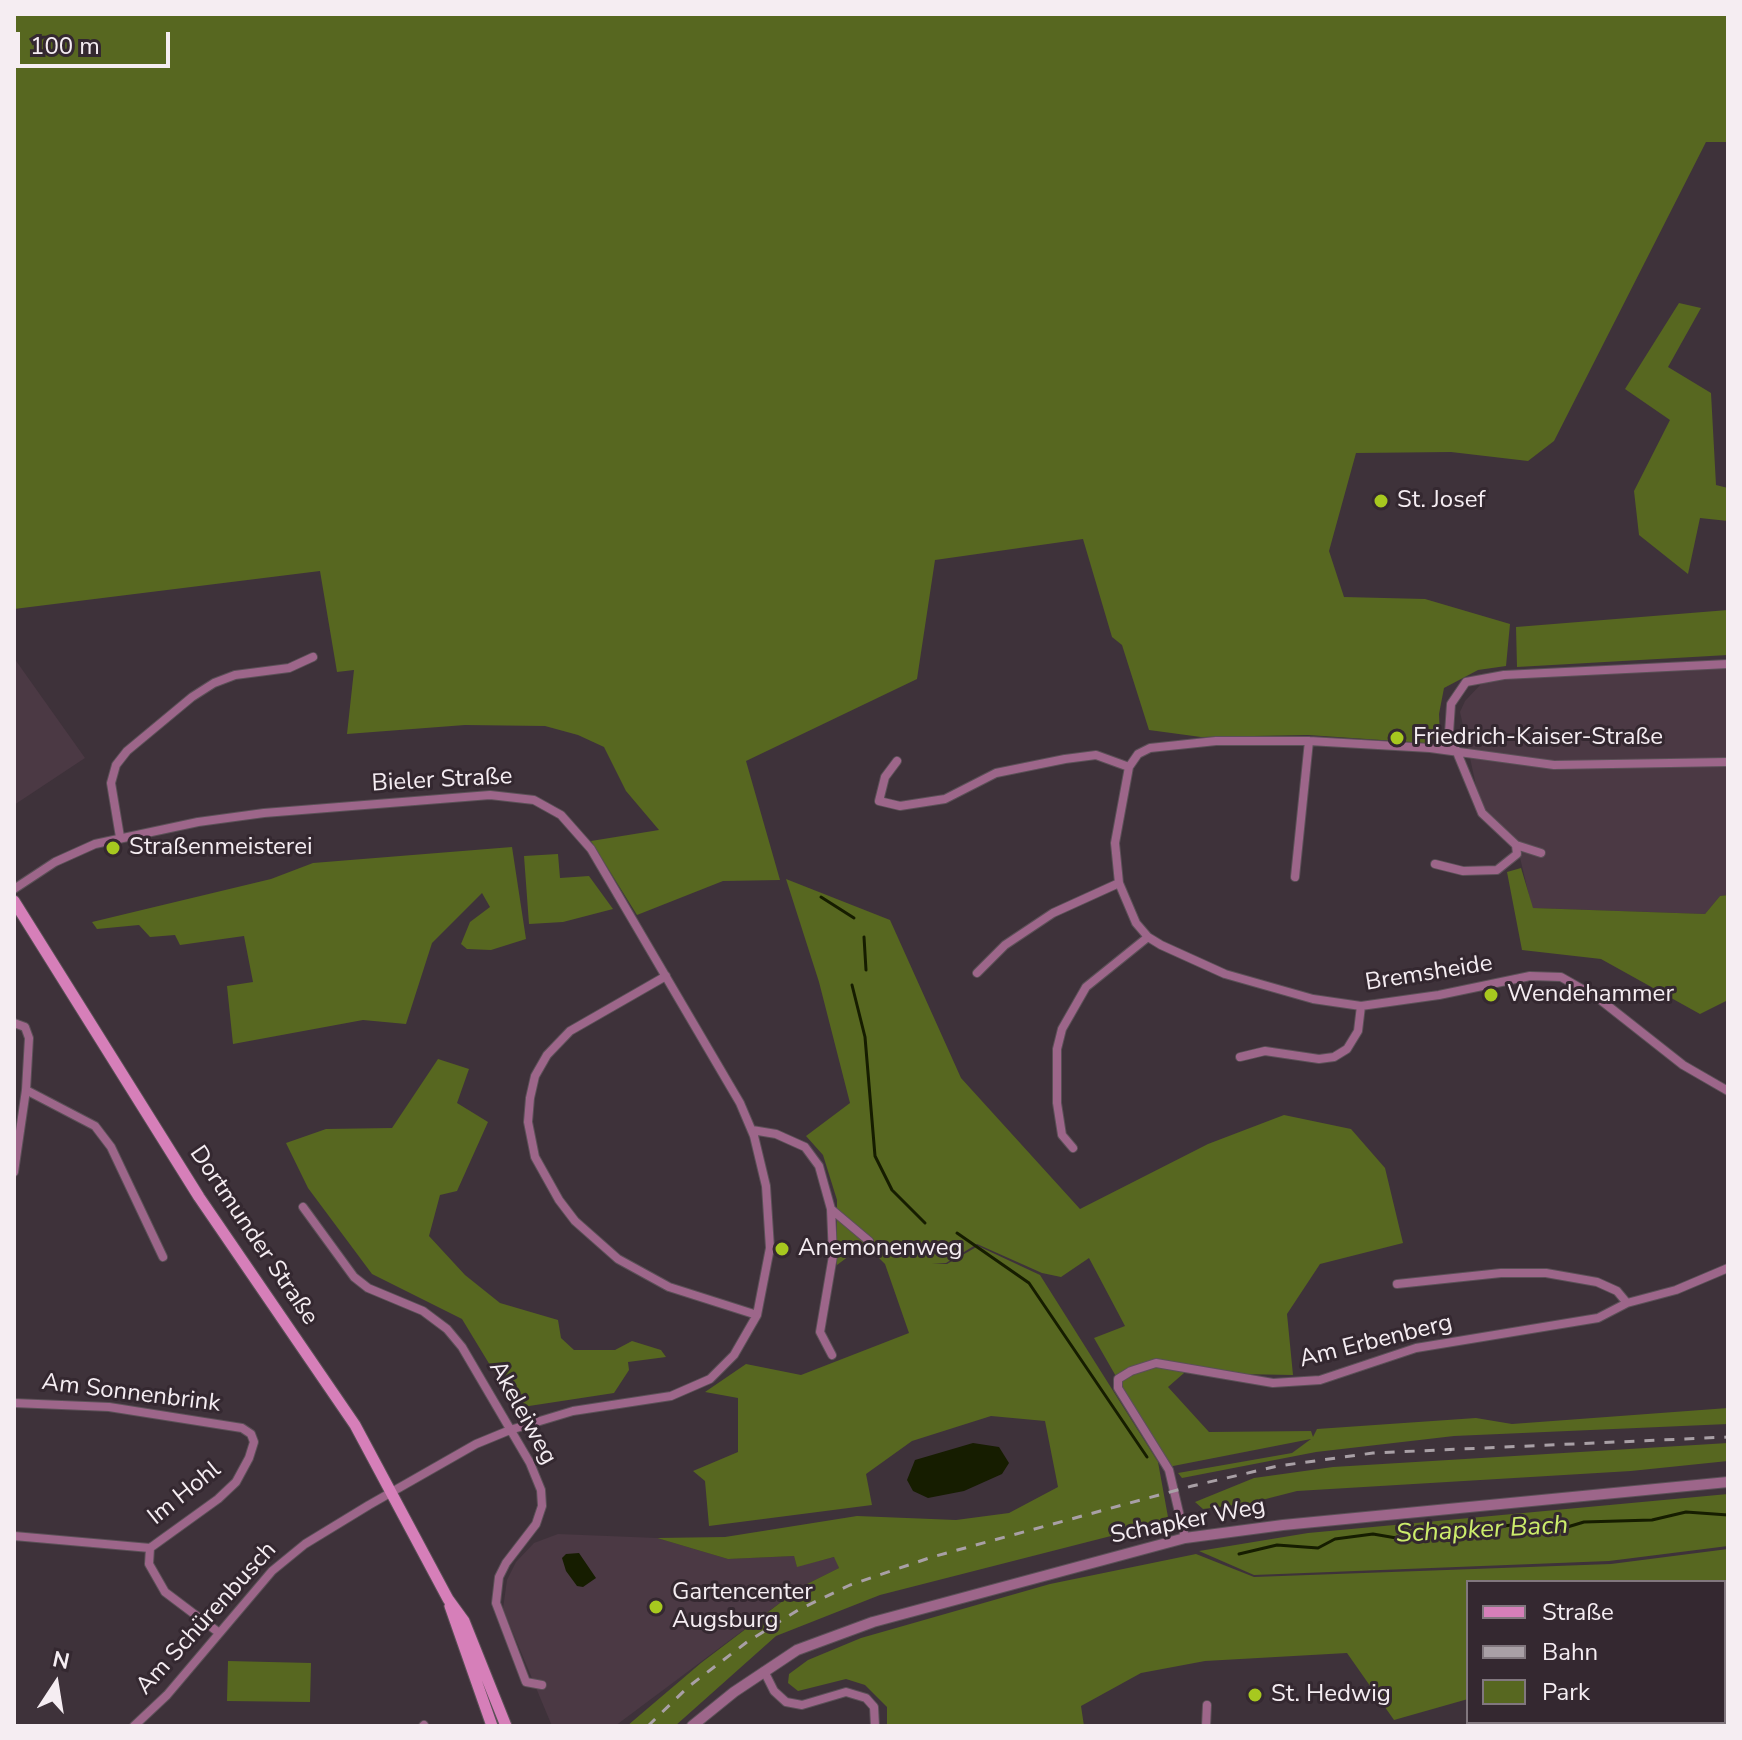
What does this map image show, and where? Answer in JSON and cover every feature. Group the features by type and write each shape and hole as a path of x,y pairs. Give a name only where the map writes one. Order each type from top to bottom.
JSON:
{"main road":[{"name":"Dortmunder Straße","path":"14,901 134,1098 355,1425 394,1491 448,1599 492,1726"},
{"name":"Dortmunder Straße","path":"448,1599 464,1621 506,1726"}],"street":[{"path":"120,837 111,783 116,765 127,751 192,697 214,683 235,675 289,668 313,657"},
{"path":"1541,853 1516,845 1482,813 1449,733 1451,704 1459,688 1473,679 1728,664"},
{"path":"1073,1148 1062,1135 1057,1103 1057,1049 1062,1029 1086,987 1148,937 1127,907 1119,883 1115,843 1129,767 1138,754 1150,748 1216,741 1309,741 1554,765 1728,762"},
{"path":"1295,877 1309,741"},
{"path":"897,761 885,777 879,801 900,806 945,799 996,773 1065,759 1096,755 1129,767"},
{"name":"Bieler Straße","path":"14,889 55,862 120,837 264,813 490,795 520,796 549,807 573,826 591,849 725,1076 752,1130 766,1186 770,1226 768,1267 757,1315 730,1360 710,1379 690,1389 671,1396 573,1411 510,1430 476,1444 394,1491"},
{"path":"1435,864 1463,871 1497,870 1517,854 1516,845"},
{"path":"977,973 1005,945 1053,913 1119,883"},
{"name":"Bremsheide","path":"1148,937 1225,974 1313,999 1361,1006 1439,995 1530,976 1561,977 1598,998 1683,1065 1728,1091"},
{"path":"666,976 570,1031 547,1055 535,1076 530,1098 528,1122 535,1157 559,1200 575,1221 618,1259 669,1287 757,1315"},
{"path":"1240,1057 1265,1051 1319,1059 1334,1057 1347,1049 1358,1031 1361,1006"},
{"path":"14,1023 25,1027 29,1038 26,1090 14,1172"},
{"path":"26,1090 95,1126 111,1147 163,1257"},
{"path":"752,1130 776,1134 805,1147 819,1166 831,1209 833,1256 820,1332 832,1355"},
{"name":"Akeleiweg","path":"303,1207 354,1277 368,1288 423,1311 447,1329 462,1347 541,1490 542,1506 536,1524 506,1563 499,1577 496,1603 526,1682 542,1685"},
{"path":"831,1209 869,1241"},
{"name":"Am Erbenberg","path":"1185,1538 1169,1470 1118,1388 1118,1379 1131,1371 1156,1363 1273,1383 1320,1380 1416,1348 1598,1318 1627,1303 1676,1290 1728,1268"},
{"name":"Am Erbenberg","path":"1397,1284 1501,1273 1546,1273 1597,1282 1617,1291 1627,1303"},
{"name":"Am Sonnenbrink","path":"14,1403 74,1403 242,1428"},
{"name":"Im Hohl","path":"14,1536 150,1548 218,1499 236,1482 254,1442 242,1428"},
{"name":"Schapker Weg","path":"692,1726 797,1650 873,1622 1185,1538 1283,1525 1728,1482"},
{"name":"Am Schürenbusch","path":"134,1726 167,1695 218,1632 287,1557 394,1491"},
{"name":"Im Hohl","path":"150,1548 149,1564 165,1592 218,1632"},
{"path":"764,1671 774,1691 786,1702 802,1705 846,1692 866,1698 874,1707 875,1726"},
{"path":"1206,1726 1207,1705"}],"shaded area":[{"path":"14,658 85,758 14,805"},
{"path":"1650,664 1728,665 1728,895 1720,896 1705,914 1532,908 1517,845 1482,813 1460,712 1465,701 1483,682 1510,671"},
{"path":"973,1443 999,1447 1009,1463 1002,1474 964,1491 928,1498 913,1491 907,1480 915,1460"},
{"path":"558,1534 657,1538 728,1559 794,1556 797,1566 835,1557 839,1568 801,1587 615,1726 552,1726 503,1609 507,1580 516,1562 534,1543"},
{"path":"579,1553 596,1578 583,1587 577,1586 566,1571 562,1558 566,1554"}],"green space":[{"path":"14,14 1728,14 1728,142 1706,142 1554,441 1528,461 1451,452 1356,453 1329,551 1344,597 1425,599 1510,624 1506,666 1478,670 1444,688 1439,714 1440,736 1425,743 1308,735 1201,737 1149,730 1122,645 1112,637 1083,539 935,560 917,679 746,761 780,880 723,881 637,915 591,841 659,830 626,791 604,747 578,735 545,726 465,725 347,734 354,670 337,672 320,571 14,609"},
{"path":"1679,303 1701,308 1668,367 1711,393 1716,485 1728,488 1728,521 1700,518 1688,574 1639,535 1634,491 1670,420 1625,389"},
{"path":"1728,610 1728,655 1517,667 1516,627"},
{"path":"512,847 526,939 491,950 467,949 461,944 470,922 490,907 482,893 432,943 406,1024 363,1020 233,1044 227,986 253,982 244,936 180,945 175,935 150,937 139,925 97,929 92,922 271,879 313,863"},
{"path":"558,854 560,878 589,876 613,909 563,922 529,924 524,856"},
{"path":"1521,868 1533,908 1705,914 1720,896 1728,895 1728,1000 1700,1014 1601,959 1522,950 1507,872"},
{"path":"786,879 890,920 961,1078 1080,1209 1208,1144 1284,1115 1351,1129 1385,1168 1403,1243 1320,1264 1287,1314 1293,1375 1184,1373 1168,1387 1209,1432 1311,1431 1313,1437 1317,1429 1476,1418 1512,1424 1728,1408 1728,1424 1454,1436 1316,1452 1182,1478 1178,1473 1292,1453 1311,1439 1168,1467 1094,1338 1125,1326 1089,1258 1061,1277 1042,1273 977,1244 946,1263 932,1264 947,1264 978,1246 1040,1275 1158,1462 1168,1517 1154,1525 880,1595 776,1636 675,1726 627,1726 701,1663 801,1587 839,1568 834,1557 797,1567 794,1556 728,1559 657,1538 725,1537 857,1516 956,1520 1009,1513 1058,1487 1045,1421 991,1416 912,1441 866,1474 872,1505 709,1526 705,1481 693,1471 738,1452 738,1398 705,1392 746,1364 801,1375 909,1333 885,1264 865,1244 837,1265 837,1200 823,1155 806,1136 850,1103 819,982"},
{"path":"438,1059 469,1069 457,1103 488,1122 457,1191 440,1195 429,1236 465,1275 500,1303 558,1320 561,1338 574,1350 615,1350 632,1341 661,1350 666,1357 628,1362 629,1370 614,1393 516,1408 462,1319 372,1274 308,1188 286,1143 326,1129 392,1128"},
{"path":"1728,1443 1728,1461 1631,1471 1297,1491 1250,1503 1203,1509 1195,1502 1254,1478 1333,1467"},
{"path":"1728,1494 1728,1546 1609,1561 1254,1575 1199,1551 1308,1533"},
{"path":"1728,1549 1728,1634 1726,1580 1466,1580 1466,1700 1394,1720 1347,1653 1205,1661 1141,1673 1081,1706 1084,1726 887,1726 887,1707 865,1685 846,1679 798,1691 788,1683 789,1674 808,1660 861,1638 1050,1584 1196,1554 1254,1577 1611,1564"},
{"path":"228,1661 311,1663 310,1702 227,1701"}],"waterway":[{"path":"821,897 854,918"},
{"path":"864,937 866,970"},
{"path":"852,985 865,1037 875,1156 892,1190 925,1223"},
{"path":"957,1233 1029,1283 1147,1457"},
{"name":"Schapker Bach","path":"1239,1554 1277,1545 1318,1548 1335,1539 1373,1534 1408,1540 1428,1530 1462,1528 1470,1531 1525,1523 1564,1528 1584,1522 1652,1520 1686,1512 1728,1515"}],"railway":[{"path":"648,1726 688,1687 747,1642 798,1610 850,1585 932,1557 1192,1486 1278,1466 1373,1453 1728,1437"}],"place":[{"name":"St. Josef","path":"1381,501"},
{"name":"Friedrich-Kaiser-Straße","path":"1397,738"},
{"name":"Straßenmeisterei","path":"113,848"},
{"name":"Wendehammer","path":"1491,995"},
{"name":"Anemonenweg","path":"782,1249"},
{"name":"Gartencenter Augsburg","path":"656,1607"},
{"name":"St. Hedwig","path":"1255,1695"}]}
